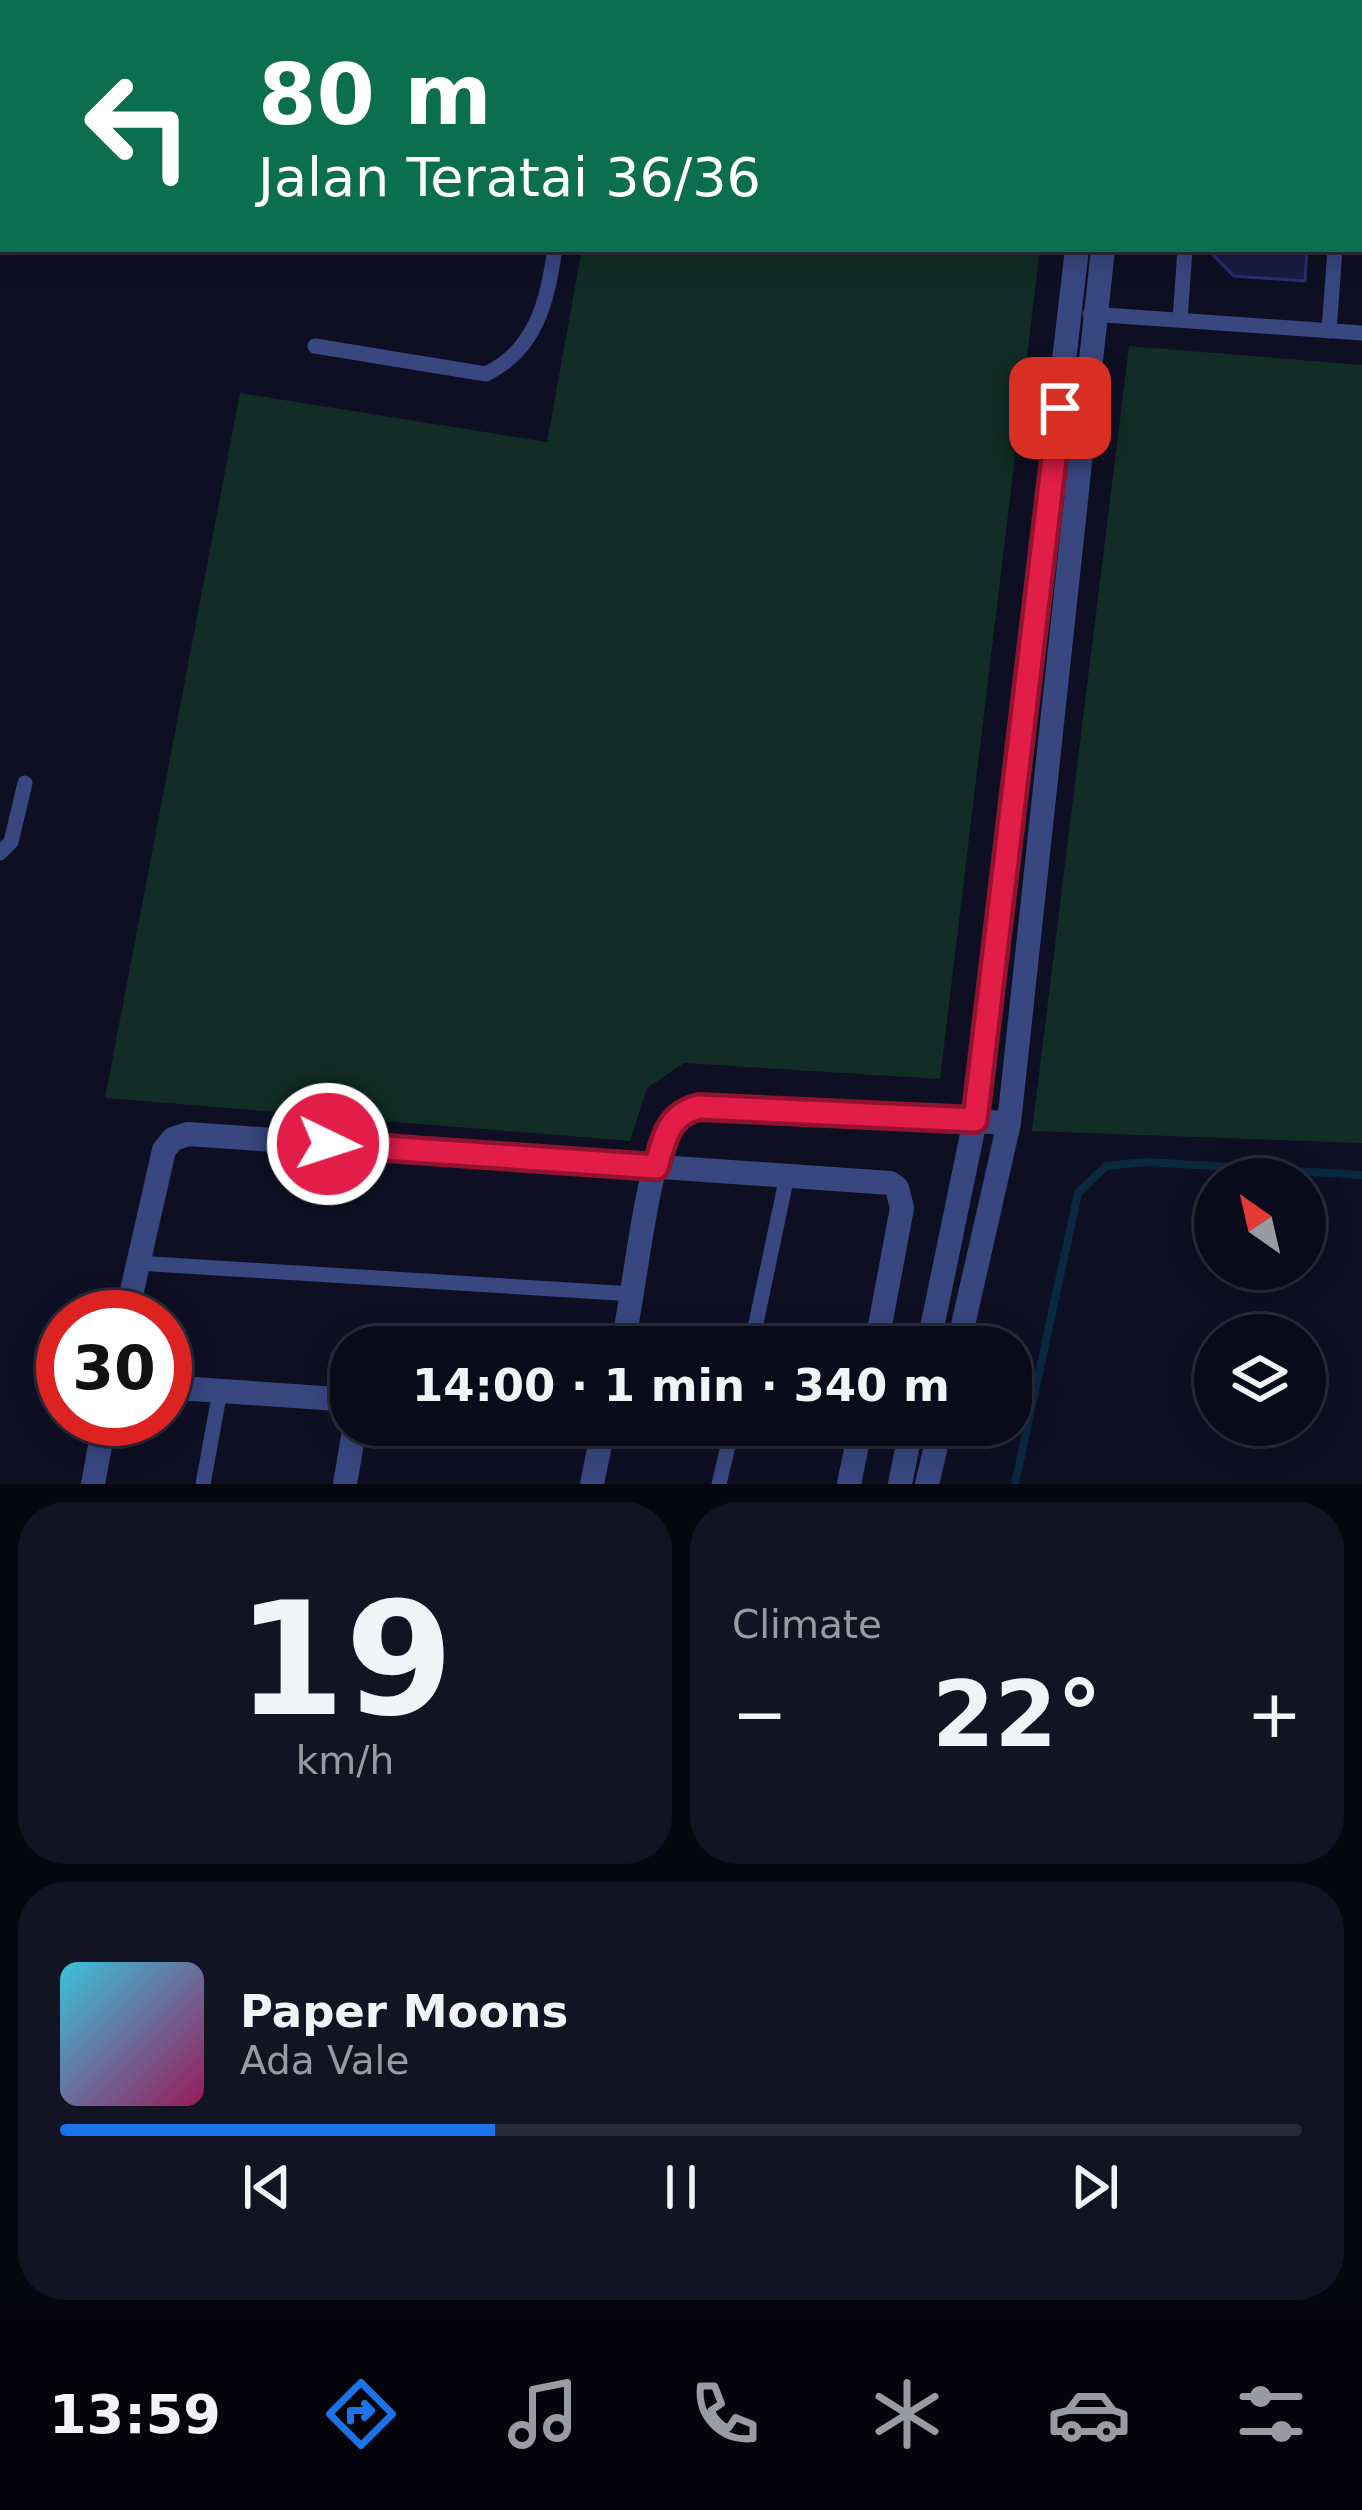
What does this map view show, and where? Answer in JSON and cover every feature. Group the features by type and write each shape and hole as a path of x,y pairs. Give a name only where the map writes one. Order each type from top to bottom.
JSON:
{"street":[{"path":"932,1326 975,1120 1077,252"},
{"path":"963,1326 1009,1123 1103,252"},
{"path":"627,1326 656,1167 670,1122 682,1111 699,1107 1009,1123"},
{"path":"132,1290 164,1150 173,1139 188,1134 890,1183 897,1188 902,1208 880,1326"},
{"path":"192,1389 330,1399"},
{"path":"93,1484 100,1446"},
{"path":"345,1484 351,1446"},
{"path":"592,1484 600,1446"},
{"path":"849,1484 857,1446"},
{"path":"900,1484 908,1446"},
{"path":"927,1484 936,1446"}],"lane":[{"path":"315,346 486,374 508,363 528,340 546,305 555,252"},
{"path":"1180,320 1185,252"},
{"path":"1329,331 1335,252"},
{"path":"1071,313 1362,333"},
{"path":"0,853 11,842 25,783"},
{"path":"755,1326 787,1176"},
{"path":"137,1263 634,1294"},
{"path":"203,1484 220,1391"},
{"path":"719,1484 728,1446"}],"green space":[{"path":"581,252 1040,252 940,1079 684,1063 647,1088 630,1141 105,1098 240,393 547,442"},
{"path":"1129,346 1362,365 1362,1143 1032,1131"}],"building":[{"path":"1210,252 1307,252 1305,281 1234,276"}],"waterway":[{"path":"1015,1484 1078,1193 1106,1166 1146,1162 1362,1175"}],"route":[{"path":"328,1144 656,1167 670,1122 682,1111 699,1107 975,1120 1060,408"}]}
